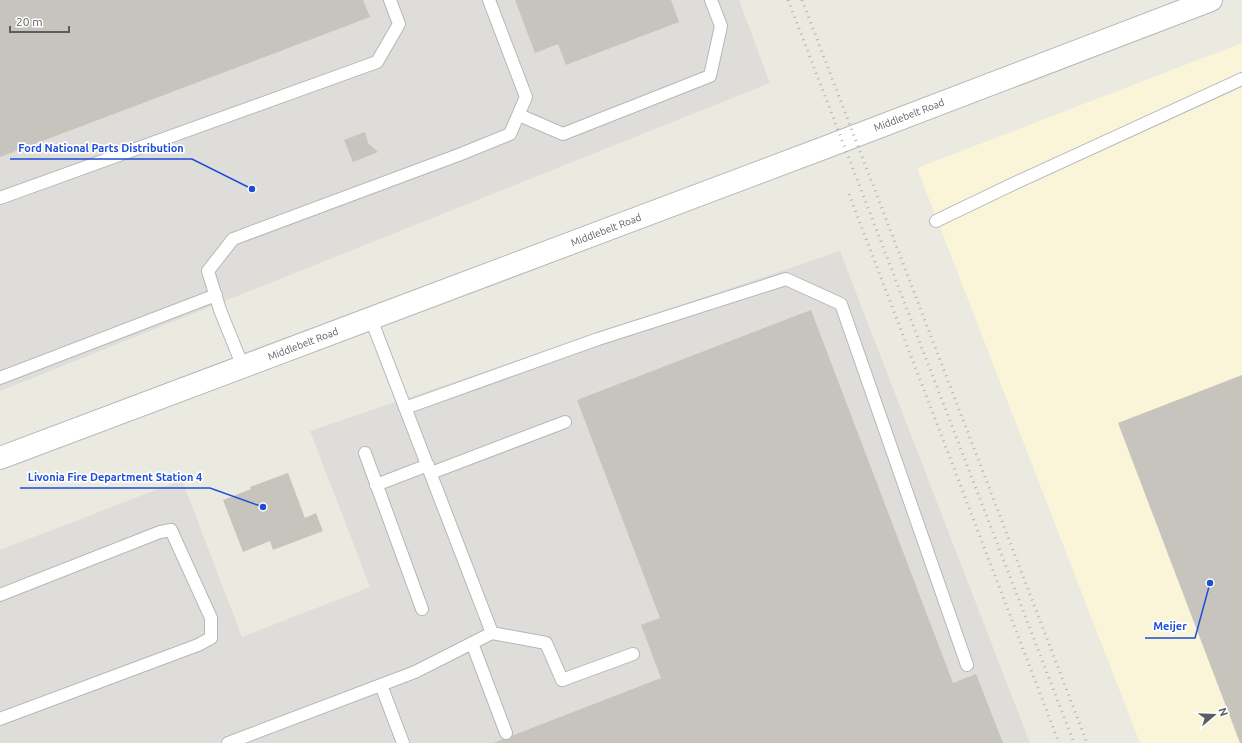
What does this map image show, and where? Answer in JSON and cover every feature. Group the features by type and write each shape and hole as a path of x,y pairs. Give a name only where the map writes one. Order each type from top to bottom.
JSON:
{"main road":[{"name":"Middlebelt Road","path":"0,458 829,146 1211,0"}],"lane":[{"path":"0,198 377,62 399,24 390,0"},
{"path":"243,367 220,310 208,271 233,240 454,157 510,134 526,97 489,0"},
{"path":"518,115 564,134 710,76 721,26 711,0"},
{"path":"936,221 1242,79"},
{"path":"405,408 598,339 766,284 786,279 841,304 967,665"},
{"path":"0,378 216,295"},
{"path":"371,318 492,633"},
{"path":"376,485 430,469 565,422"},
{"path":"364,453 422,609"},
{"path":"0,595 160,532 171,530 211,618 211,638 198,645 0,719"},
{"path":"228,743 414,672 492,633 546,643 562,680 633,654"},
{"path":"472,643 506,733"},
{"path":"381,684 403,743"}],"shaded area":[{"path":"0,0 739,0 770,83 0,391"},
{"path":"1242,43 1242,743 1140,743 917,168"},
{"path":"840,251 1030,743 0,743 0,550 182,480 242,637 370,587 310,431"}],"building":[{"path":"0,0 363,0 370,17 0,157"},
{"path":"515,0 671,0 679,22 566,65 558,44 535,53"},
{"path":"365,132 368,143 378,152 353,162 344,140"},
{"path":"811,310 953,683 976,674 1003,743 493,743 661,678 641,625 660,618 577,400"},
{"path":"1242,375 1242,743 1240,743 1118,423"},
{"path":"288,473 305,518 316,513 323,531 273,550 270,541 243,552 223,500 251,489 250,487"}],"railway":[{"path":"788,0 1074,743"},
{"path":"802,0 1087,743"},
{"path":"849,194 1059,743"}],"place":[{"name":"Ford National Parts Distribution","path":"252,189"},
{"name":"Livonia Fire Department Station 4","path":"263,507"},
{"name":"Meijer","path":"1210,583"}]}
